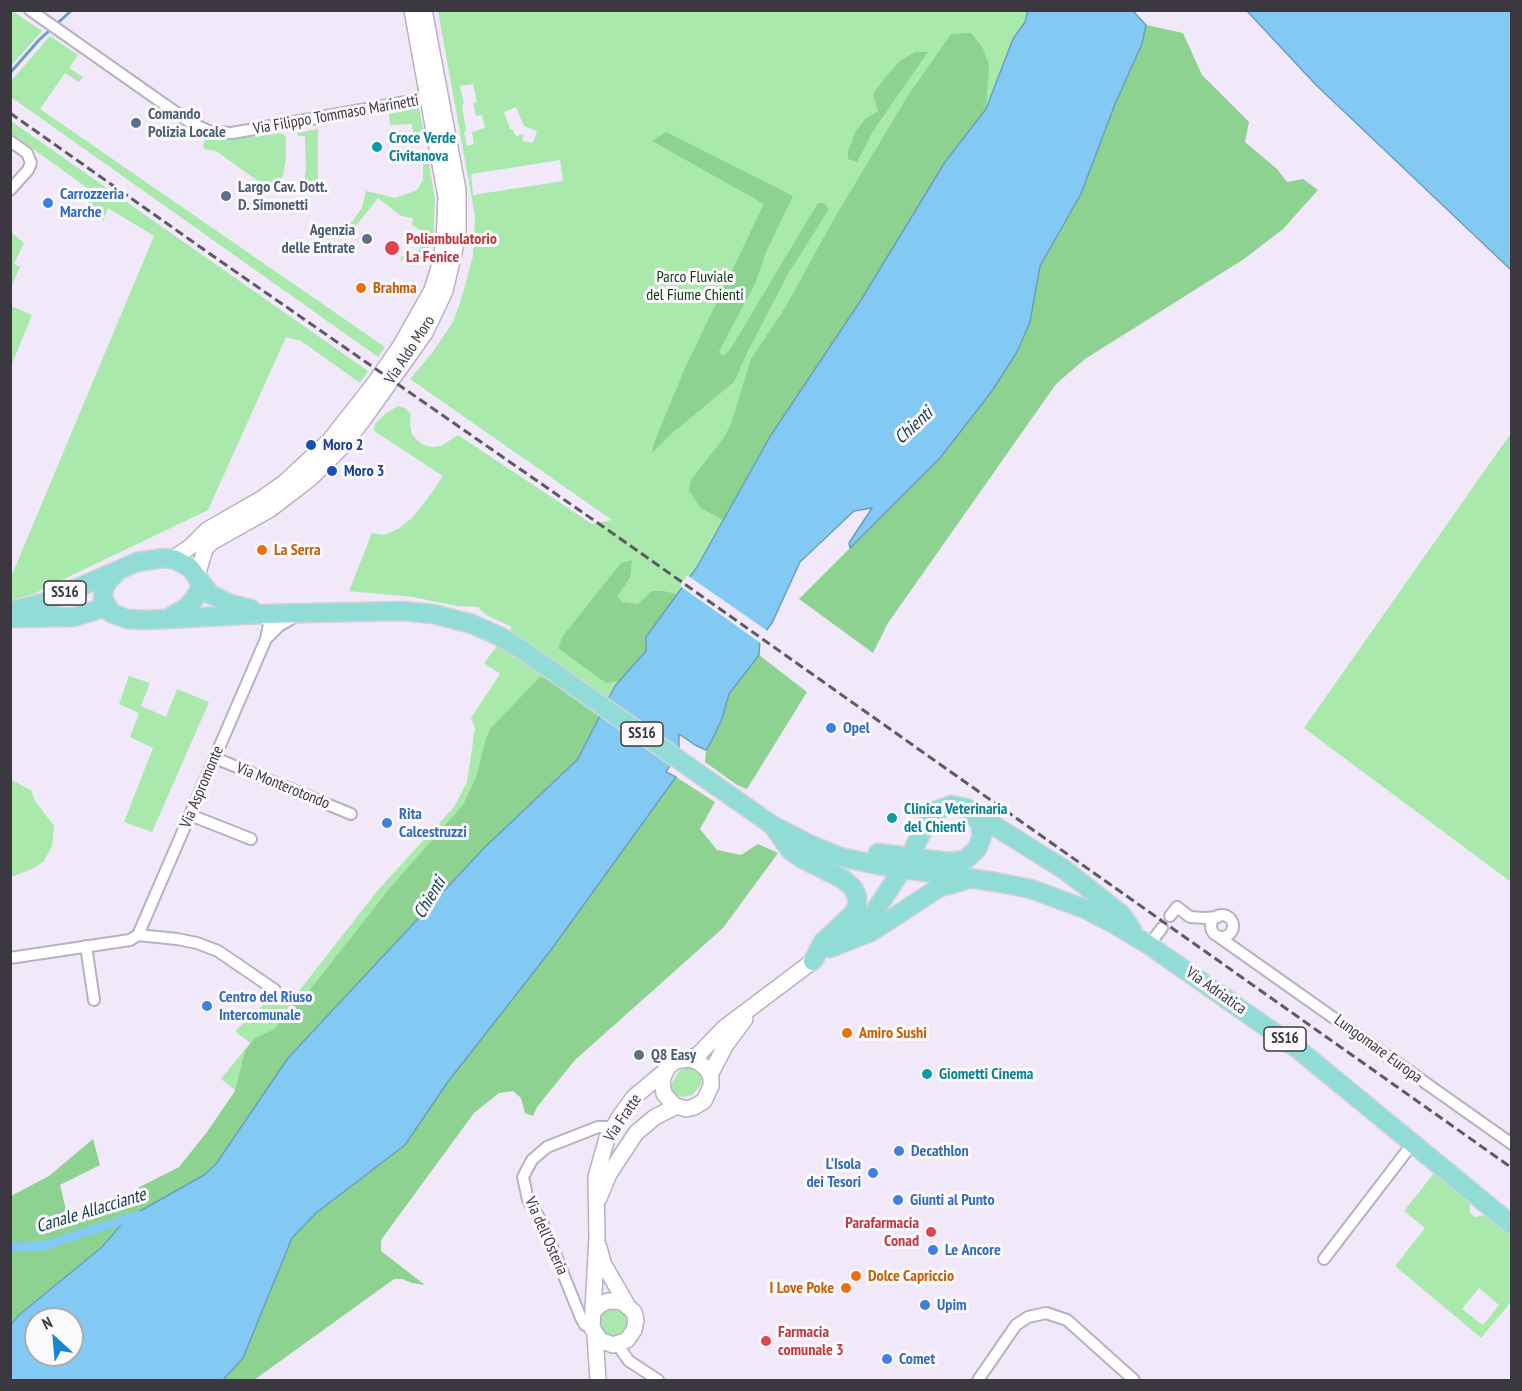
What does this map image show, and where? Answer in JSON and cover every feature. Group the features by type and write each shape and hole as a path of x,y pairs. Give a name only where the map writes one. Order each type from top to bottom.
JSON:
{"main road":[{"name":"SS16","path":"10,611 43,603 137,562 172,559 182,563 207,592 222,601 245,608 330,613"},
{"name":"SS16","path":"118,572 104,588 103,599 106,607 118,616 127,619 385,611 439,615 486,629 521,650 767,822 811,845 840,857 878,865 974,879"},
{"path":"167,618 179,612 194,599 199,591 198,579"},
{"name":"SS16","path":"10,618 74,617 106,607"},
{"path":"914,848 928,820 939,808 955,805 971,811 1046,857 1088,887 1121,914 1143,941"},
{"path":"840,857 863,853 949,862 965,860 977,849 982,836 980,823 971,811"},
{"path":"767,822 790,850 802,859 843,879 857,896 857,906 853,915 823,942 813,961"},
{"path":"813,961 873,914 898,876"},
{"path":"830,948 871,932 940,887 974,879"},
{"name":"Via Adriatica","path":"974,879 1030,889 1058,898 1085,909 1143,941 1299,1050 1512,1225"}],"street":[{"name":"Via Filippo Tommaso Marinetti","path":"30,10 191,123 211,132 232,133 428,98"},
{"path":"412,11 417,15 424,10"},
{"name":"Via Aldo Moro","path":"198,579 205,549 212,542 276,505 312,477 331,458 363,420 425,333 445,291 458,235 458,190 442,135 428,98 423,38 424,10"},
{"name":"Via Aldo Moro","path":"172,559 207,530 261,499 309,461 347,419 401,345 432,290 444,241 446,197 442,135 423,38 412,11"},
{"path":"10,141 27,153 31,163 28,170 10,190"},
{"path":"263,614 269,624 266,639"},
{"name":"Via Aspromonte","path":"138,935 266,639 279,626 302,614"},
{"name":"Via Monterotondo","path":"215,758 351,814"},
{"path":"190,815 250,839"},
{"path":"1174,912 1205,918 1223,915 1230,918 1244,956"},
{"path":"1218,916 1211,926 1213,933 1219,937 1228,936 1233,931"},
{"path":"1143,941 1162,928"},
{"path":"10,958 130,940 138,935 185,940 218,951 275,990"},
{"name":"Lungomare Europa","path":"1219,937 1512,1144"},
{"path":"86,946 94,1000"},
{"name":"Via Fratte","path":"598,1374 593,1324 597,1237 596,1177 607,1138 634,1097 675,1061 690,1059 698,1054 724,1028 813,961"},
{"name":"Via Fratte","path":"664,1072 663,1092 669,1102 676,1106 690,1108 704,1101 711,1086 710,1075 725,1046 753,1008"},
{"path":"690,1059 701,1063 710,1075"},
{"name":"Via Fratte","path":"596,1210 609,1174 636,1133 655,1117 676,1106"},
{"name":"Via dell'Osteria","path":"593,1324 585,1325 581,1318 548,1234 528,1200 523,1177 532,1160 547,1147 598,1127 614,1127"},
{"path":"1324,1259 1413,1143"},
{"name":"Via Fratte","path":"597,1237 603,1263 626,1304 632,1309 636,1320 635,1327 604,1355 598,1374"},
{"path":"626,1304 615,1300 601,1304 593,1324 605,1343 621,1342 627,1358 658,1380"},
{"path":"978,1380 1016,1325 1028,1317 1046,1313 1067,1320 1134,1380"}],"green space":[{"path":"10,11 42,31 11,66"},
{"name":"Parco Fluviale del Fiume Chienti","path":"438,11 1028,11 1025,22 1013,39 986,109 697,567 667,608 647,651 615,687 578,759 319,1024 254,1105 221,1079 250,1043 235,1031 263,1005 278,986 295,996 378,890 454,807 467,782 475,728 471,718 500,674 484,663 512,627 486,615 478,607 457,606 413,597 349,591 372,533 384,535 398,529 412,518 443,476 374,431 375,424 398,406 405,408 411,414 412,435 423,445 441,446 458,435 592,524 612,520 410,379 432,353 453,322 473,256 475,216","holes":["473,84 477,102 473,103 476,116 482,115 485,128 472,132 474,144 467,146 462,105 464,104 460,86","516,107 524,126 537,131 533,143 522,141 524,134 516,136 510,129 504,112","560,160 563,181 473,195 471,174"]},
{"path":"1146,25 1183,33 1202,75 1249,122 1245,142 1277,169 1287,182 1303,179 1318,190 1283,229 1244,259 1085,359 1056,384 888,623 873,653 799,599 940,458 1030,322 1040,266 1081,194 1115,104 1142,44"},
{"path":"971,33 982,47 989,64 986,109 945,162 861,300 771,435 723,520 701,508 689,491 691,480 723,439 731,424 751,359 785,308 834,219 909,94 951,34"},
{"path":"50,36 78,55 69,68 83,77 79,82 65,73 40,109 385,347 378,357 11,97 11,81"},
{"path":"915,52 928,52 873,131 857,162 848,159 848,151 855,133 865,119 878,111 873,94 900,61"},
{"path":"419,108 425,138 414,140 412,124 390,125 389,114"},
{"path":"11,121 368,371 360,383 301,341 286,337 208,510 33,594 11,600 11,577 154,236 108,208 103,221 87,205 93,192 11,133"},
{"path":"318,129 318,181 304,181 305,136 298,136 297,133"},
{"path":"666,132 793,196 766,252 755,284 719,351 723,356 730,350 818,203 824,203 829,209 788,274 734,382 671,434 652,453 685,368 764,204 652,141"},
{"path":"280,133 286,138 286,158 280,184 276,188 269,189 216,151 205,149 203,146 205,140 227,140"},
{"path":"427,151 435,199 433,245 416,256 400,261 402,256 410,256 420,249 421,239 418,228 412,225 413,218 401,216 378,198 351,232 345,231 362,208 366,191 395,198 417,190 423,180 423,154"},
{"path":"11,232 24,243 14,264 20,267 11,287"},
{"path":"11,306 32,315 11,366"},
{"path":"1511,433 1511,882 1304,728"},
{"path":"632,560 630,578 617,596 622,602 638,604 652,591 677,594 646,637 647,651 620,681 606,683 558,648 563,636 621,563"},
{"path":"759,655 807,692 747,789 737,785 705,762 706,750 722,719 729,694"},
{"path":"129,676 150,683 141,706 166,717 177,689 209,702 152,832 124,822 153,748 130,737 139,713 119,704"},
{"path":"540,677 549,679 600,716 578,759 485,847 288,1058 216,1164 204,1175 126,1219 102,1247 29,1307 24,1307 24,1311 11,1325 11,1196 49,1176 93,1139 100,1165 60,1185 69,1223 179,1167 235,1091 245,1051 255,1038 275,1029 290,1006 302,1000 390,888 463,805 476,778 490,729"},
{"path":"676,777 715,802 700,829 717,850 741,855 758,844 778,853 723,928 575,1060 537,1107 533,1116 525,1113 521,1098 513,1091 499,1093 474,1113 381,1240 381,1251 425,1285 394,1279 254,1380 223,1380 243,1358 292,1238 316,1213 405,1145 447,1083 551,950"},
{"path":"11,780 31,790 35,801 54,826 52,846 44,861 32,869 11,877"},
{"path":"696,1068 700,1072 702,1080 700,1086 692,1095 677,1096 671,1088 672,1083 679,1071"},
{"path":"1435,1172 1470,1202 1470,1213 1475,1217 1485,1215 1511,1237 1511,1302 1481,1338 1395,1266 1425,1228 1404,1211","holes":["1479,1288 1499,1305 1483,1325 1462,1309"]},
{"path":"609,1305 624,1311 627,1323 621,1337 609,1339 599,1328 599,1315"}],"water":[{"name":"Chienti","path":"1028,11 1133,11 1146,25 1142,44 1115,104 1081,194 1040,266 1030,322 1017,352 992,391 940,458 850,548 849,543 872,508 854,511 800,562 772,623 760,639 759,655 729,694 722,719 706,750 679,734 679,750 666,772 676,777 551,950 447,1083 405,1145 316,1213 292,1238 243,1358 223,1380 11,1380 11,1325 24,1311 24,1367 84,1367 84,1307 29,1307 102,1247 126,1219 204,1175 216,1164 288,1058 485,847 578,759 615,686 646,651 646,637 697,567 771,435 861,300 945,162 986,109 1013,39 1025,22"},
{"path":"1247,11 1511,11 1511,270 1316,85"}],"pier":[{"path":"687,575 769,632 762,644 680,586"}],"waterway":[{"path":"10,73 39,40 72,10"},
{"name":"Canale Allacciante","path":"10,1247 44,1246 138,1215"}],"railway":[{"path":"10,113 618,537 1512,1168"}],"place":[{"name":"Comando Polizia Locale","path":"136,123"},
{"name":"Croce Verde Civitanova","path":"377,147"},
{"name":"Largo Cav. Dott. D. Simonetti","path":"226,196"},
{"name":"Carrozzeria Marche","path":"48,203"},
{"name":"Agenzia delle Entrate","path":"367,239"},
{"name":"Poliambulatorio La Fenice","path":"392,248"},
{"name":"Brahma","path":"361,288"},
{"name":"Moro 2","path":"311,445"},
{"name":"Moro 3","path":"332,471"},
{"name":"La Serra","path":"262,550"},
{"name":"Opel","path":"831,728"},
{"name":"Clinica Veterinaria del Chienti","path":"892,818"},
{"name":"Rita Calcestruzzi","path":"387,823"},
{"name":"Centro del Riuso Intercomunale","path":"207,1006"},
{"name":"Amiro Sushi","path":"847,1033"},
{"name":"Q8 Easy","path":"639,1055"},
{"name":"Giometti Cinema","path":"927,1074"},
{"name":"Decathlon","path":"899,1151"},
{"name":"L'Isola dei Tesori","path":"873,1173"},
{"name":"Giunti al Punto","path":"898,1200"},
{"name":"Parafarmacia Conad","path":"931,1232"},
{"name":"Le Ancore","path":"933,1250"},
{"name":"Dolce Capriccio","path":"856,1276"},
{"name":"I Love Poke","path":"846,1288"},
{"name":"Upim","path":"925,1305"},
{"name":"Farmacia comunale 3","path":"766,1341"},
{"name":"Comet","path":"887,1359"}]}
